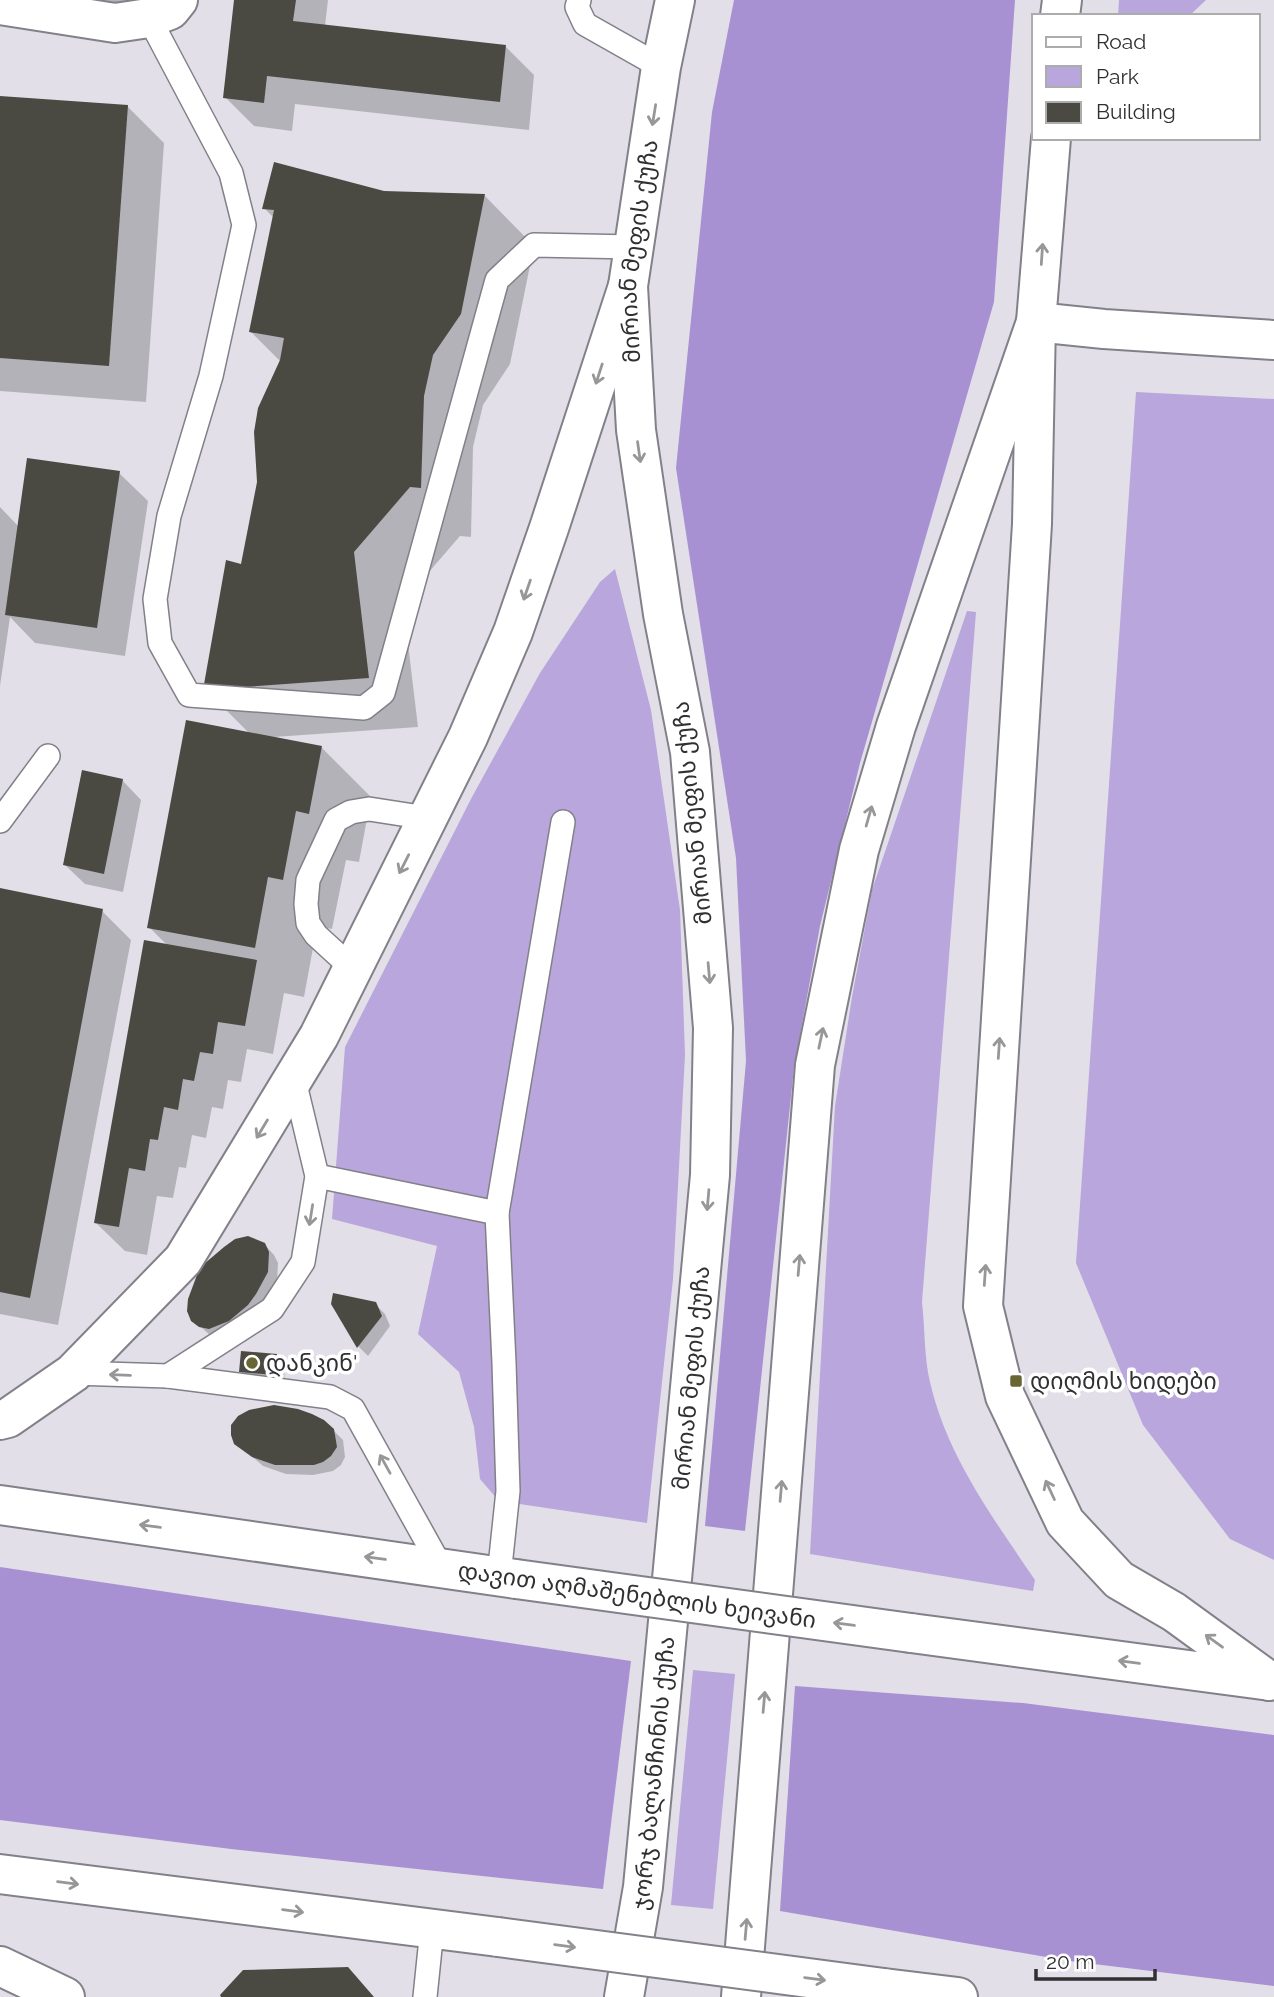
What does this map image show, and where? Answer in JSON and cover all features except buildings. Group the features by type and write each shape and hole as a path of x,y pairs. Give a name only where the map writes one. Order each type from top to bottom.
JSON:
{"main road":[{"name":"მირიან მეფის ქუჩა","path":"675,0 661,67 628,286 636,430 663,614 690,752 713,1028 710,1175 675,1548"},
{"path":"0,5 115,23 163,9"},
{"path":"1051,140 1036,322 1032,524 983,1306 1005,1396 1065,1522 1119,1580 1174,1612 1272,1681"},
{"path":"0,1420 8,1418 73,1373 183,1260 319,1035 468,737 513,632 628,286"},
{"path":"1036,322 1274,340"},
{"path":"741,1997 815,1065 859,850 896,726 1036,322"},
{"name":"დავით აღმაშენებლის ხეივანი","path":"0,1505 1272,1681"},
{"name":"ჯორჯ ბალანჩინის ქუჩა","path":"624,1997 643,1887 675,1548"},
{"path":"0,1874 958,1997"},
{"path":"0,1966 65,1997"}],"lane":[{"path":"579,0 577,7 585,24 661,67"},
{"path":"163,9 232,173 244,225 211,376 169,516 155,599 160,643 189,695 364,708 383,693 497,280 534,245 634,247"},
{"path":"0,821 48,755"},
{"path":"352,968 316,935 308,923 308,880 336,820 351,812 369,808 427,818"},
{"path":"507,1577 508,1492 497,1213 563,822"},
{"path":"168,1376 272,1309 303,1262 317,1176 293,1076"},
{"path":"317,1176 497,1213"},
{"path":"73,1373 168,1376 330,1397 353,1409 441,1567"},
{"path":"425,1997 432,1929"}],"green space":[{"path":"1119,0 1206,0 1191,14 1118,14"},
{"path":"1136,392 1274,399 1274,1560 1230,1539 1143,1425 1076,1263"},
{"path":"615,569 651,710 680,910 685,1055 673,1279 647,1523 499,1501 480,1479 474,1427 459,1372 418,1334 437,1246 332,1219 345,1047 472,797 540,673 600,582"},
{"path":"967,611 976,612 922,1302 928,1372 938,1409 973,1486 1035,1580 1033,1591 810,1554 835,1106 852,997 872,890"},
{"path":"693,1670 735,1674 713,1909 671,1905"}],"shaded area":[{"path":"734,0 1015,0 994,302 860,763 820,926 794,1068 745,1531 705,1526 746,1061 736,858 676,468 712,112"},
{"path":"0,1567 631,1661 603,1889 231,1849 0,1820"},
{"path":"795,1686 1023,1703 1274,1735 1274,1986 1069,1961 780,1911"}],"place":[{"name":"დანკინ'","path":"252,1363"},
{"name":"დიღმის ხიდები","path":"1016,1381"}]}
